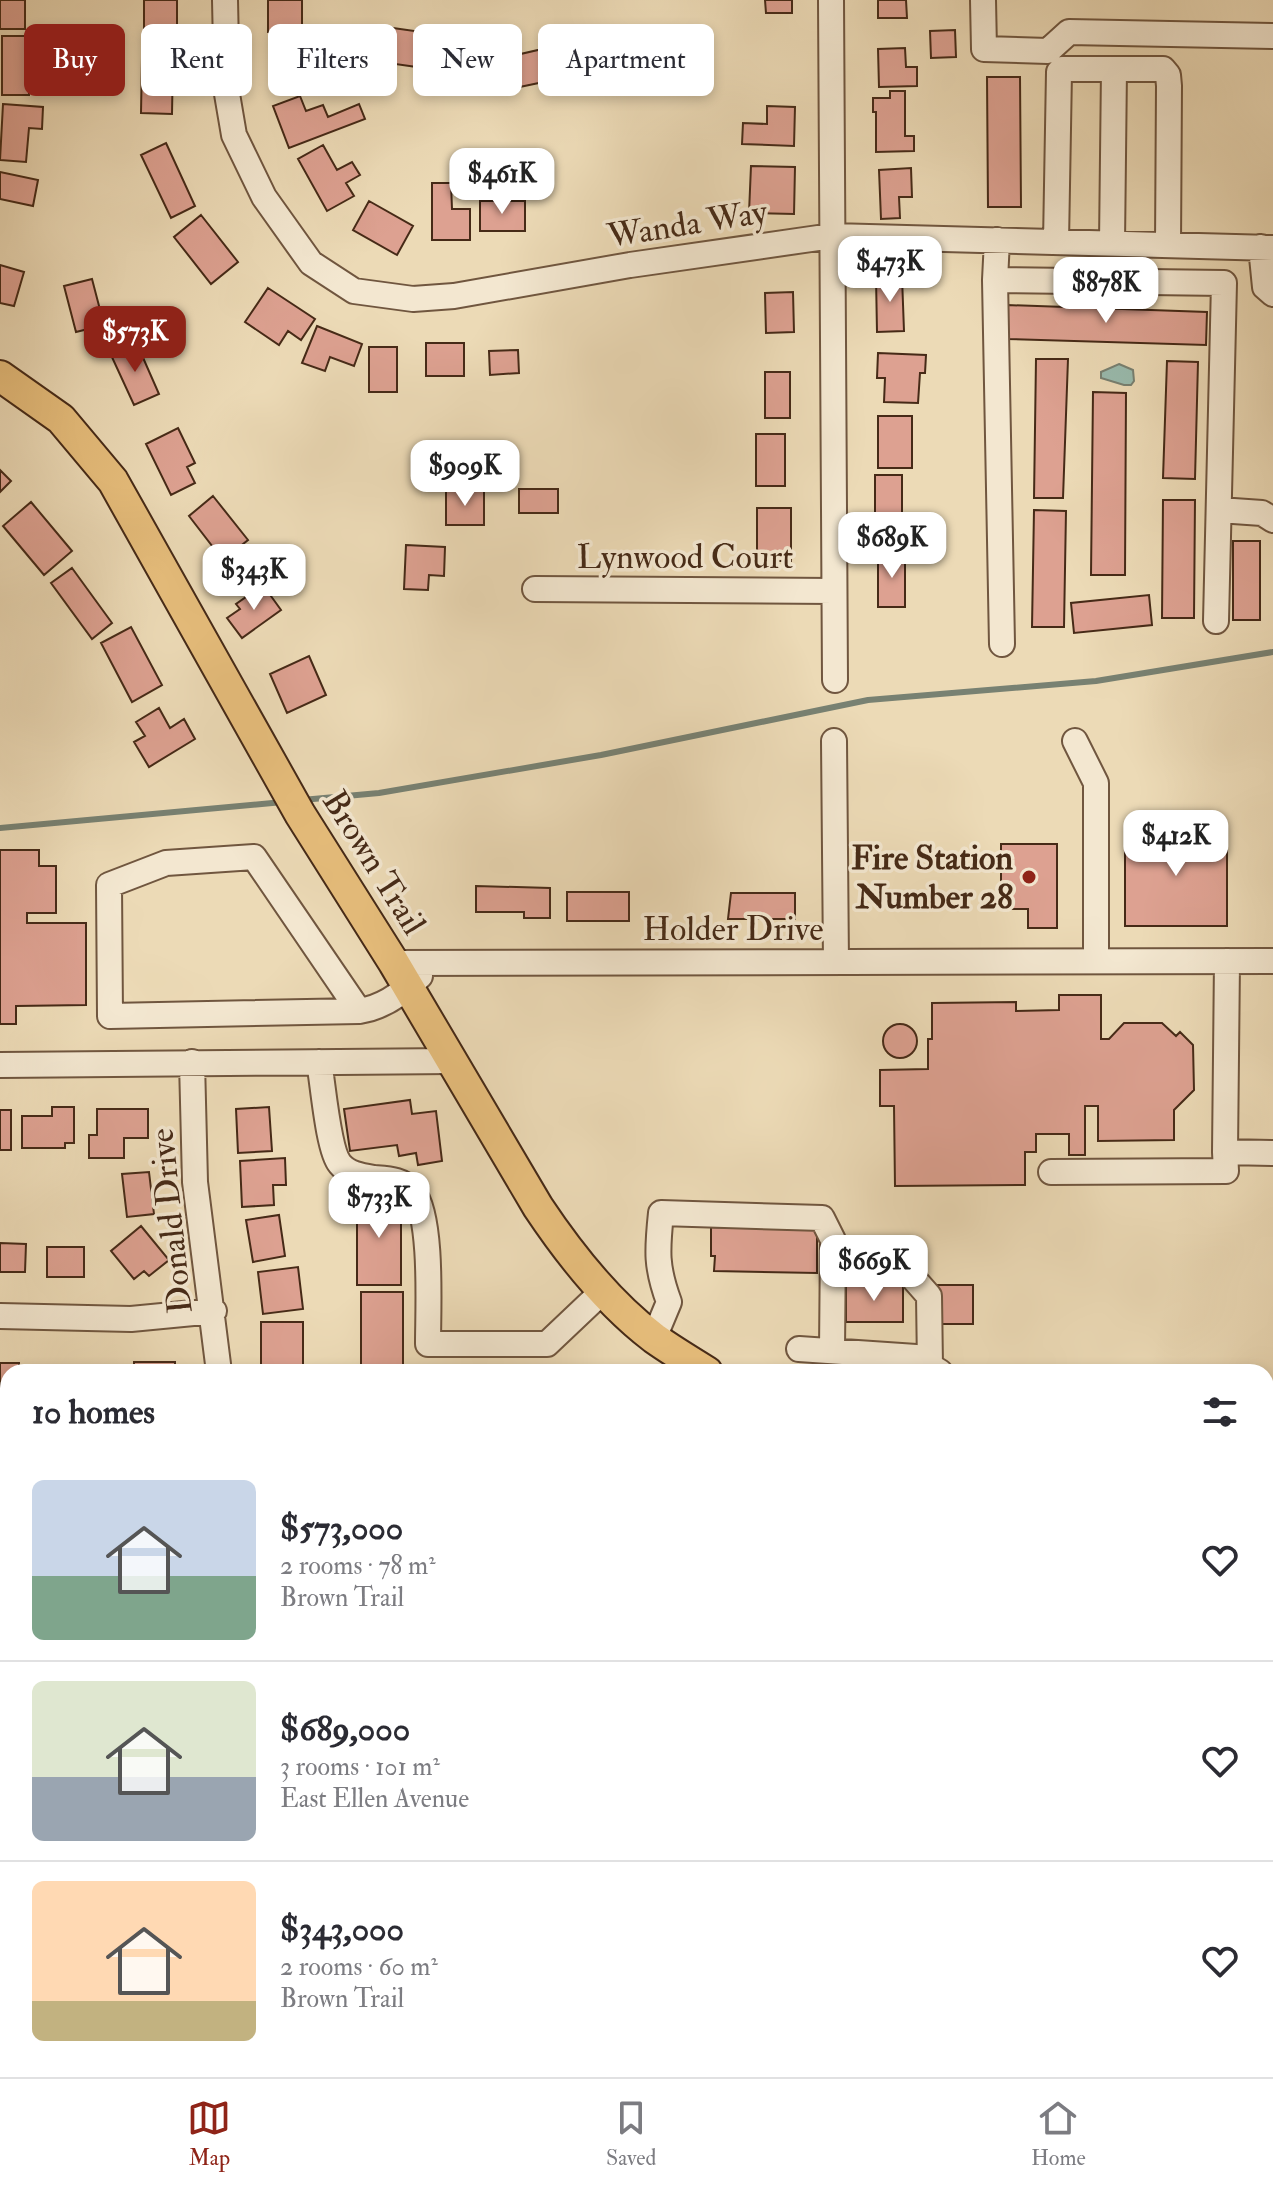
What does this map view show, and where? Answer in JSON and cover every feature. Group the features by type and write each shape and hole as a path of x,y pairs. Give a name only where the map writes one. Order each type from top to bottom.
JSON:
{"main road":[{"name":"Brown Trail","path":"0,376 61,419 113,481 300,814 564,1246 654,1338 695,1364"}],"street":[{"name":"Wanda Way","path":"225,0 227,94 234,135 264,197 311,263 354,291 413,299 454,296 630,265 832,236 1267,248"},
{"path":"831,0 835,680"},
{"path":"983,0 984,49 1048,51 1069,32 1273,36"},
{"path":"1056,242 1059,72 1062,69 1163,69 1168,75 1168,245"},
{"path":"1112,243 1114,69"},
{"path":"997,240 995,280 1002,644"},
{"path":"1267,248 1265,287 1273,294"},
{"path":"995,280 1224,283 1216,621"},
{"path":"1219,510 1262,513 1273,520"},
{"name":"Lynwood Court","path":"535,589 834,591"},
{"path":"834,741 836,962"},
{"path":"1075,741 1096,783 1096,960"},
{"path":"254,857 359,1011 110,1016 109,885 166,863 254,857"},
{"path":"1051,1172 1226,1171 1227,961"},
{"name":"Holder Drive","path":"359,1011 373,1009 401,976 433,963 1273,961"},
{"path":"0,1065 452,1061"},
{"name":"Donald Drive","path":"192,1062 195,1182 214,1311 218,1364"},
{"path":"319,1062 333,1150 340,1165 354,1174 395,1179 411,1189 421,1205 427,1249 428,1344 547,1344 604,1290"},
{"path":"1225,1152 1273,1153"},
{"path":"654,1338 669,1302 658,1274 661,1213 822,1218 833,1240 832,1351"},
{"path":"833,1258 907,1271 929,1296 935,1364"},
{"path":"0,1316 131,1319 214,1311"},
{"path":"799,1349 916,1357 927,1364"}],"shaded area":[{"path":"1119,364 1133,370 1134,381 1131,385 1101,378 1101,372"}],"building":[{"path":"0,0 25,0 24,29 0,29"},
{"path":"144,0 177,0 177,24 144,24"},
{"path":"268,0 302,0 302,24 268,24"},
{"path":"765,0 792,0 792,13 766,13"},
{"path":"878,0 906,0 907,18 878,18"},
{"path":"397,29 413,31 413,66 397,64"},
{"path":"955,30 956,57 931,58 930,31"},
{"path":"2,36 24,36 24,95 2,95"},
{"path":"905,48 906,67 917,67 917,86 879,87 878,49"},
{"path":"538,50 538,83 522,86 522,54"},
{"path":"987,77 1020,77 1021,207 988,207"},
{"path":"890,91 905,91 905,136 914,136 914,151 876,152 873,98 890,98"},
{"path":"141,96 172,96 172,114 141,113"},
{"path":"300,96 306,111 323,105 328,117 359,104 365,119 289,148 273,106"},
{"path":"3,104 43,107 42,129 29,128 26,162 0,160"},
{"path":"767,106 795,107 794,146 742,144 743,123 767,124"},
{"path":"166,143 195,206 171,218 141,155"},
{"path":"323,145 337,170 352,162 360,175 346,183 354,196 327,211 298,159"},
{"path":"751,166 795,167 794,214 749,213"},
{"path":"911,168 912,197 899,197 900,218 881,219 879,170"},
{"path":"0,172 38,180 33,206 0,199"},
{"path":"432,183 451,183 452,209 470,209 470,240 432,240"},
{"path":"369,201 413,226 397,255 353,230"},
{"path":"480,201 525,201 525,231 480,231"},
{"path":"201,215 238,262 211,284 174,237"},
{"path":"0,265 24,272 14,306 0,303"},
{"path":"876,277 902,277 904,331 877,332"},
{"path":"92,279 104,325 76,332 64,286"},
{"path":"268,288 315,319 301,340 288,331 279,345 245,322"},
{"path":"793,292 794,332 766,333 765,293"},
{"path":"1007,305 1207,312 1206,345 1006,339"},
{"path":"317,326 362,344 354,366 330,357 325,371 302,363"},
{"path":"426,343 464,343 464,376 426,376"},
{"path":"137,344 159,394 134,405 111,355"},
{"path":"369,347 397,347 397,392 369,392"},
{"path":"518,350 519,373 490,375 489,351"},
{"path":"878,353 926,355 925,373 920,373 918,403 884,402 885,378 877,378"},
{"path":"1036,359 1068,359 1063,498 1034,498"},
{"path":"1167,361 1198,362 1195,479 1163,478"},
{"path":"765,372 790,372 790,418 765,418"},
{"path":"1093,392 1126,393 1125,575 1091,575"},
{"path":"878,416 912,416 912,468 878,468"},
{"path":"178,428 195,463 187,467 195,483 171,495 146,444"},
{"path":"756,434 785,434 785,486 756,486"},
{"path":"0,470 11,481 0,492"},
{"path":"875,475 902,475 902,532 875,532"},
{"path":"519,489 558,489 558,513 519,513"},
{"path":"446,490 484,490 484,525 446,525"},
{"path":"213,496 248,540 223,560 189,516"},
{"path":"1163,500 1195,500 1194,618 1162,618"},
{"path":"31,502 72,551 44,575 3,526"},
{"path":"757,508 791,508 791,561 757,561"},
{"path":"1034,510 1066,511 1064,627 1032,627"},
{"path":"1233,541 1260,541 1260,620 1233,620"},
{"path":"406,545 445,547 444,576 429,575 428,590 404,589"},
{"path":"878,553 905,553 905,607 878,607"},
{"path":"72,568 112,623 92,639 51,583"},
{"path":"263,585 281,610 242,638 227,618 240,609 236,604"},
{"path":"1149,595 1152,625 1074,633 1071,603"},
{"path":"131,627 162,685 132,702 101,643"},
{"path":"309,656 326,695 287,713 270,674"},
{"path":"159,708 170,728 184,719 195,739 149,767 134,742 145,736 136,722"},
{"path":"1125,830 1227,830 1227,926 1125,926"},
{"name":"Fire Station Number 28","path":"1001,844 1057,844 1057,928 1028,928 1028,909 1001,909"},
{"path":"0,850 39,850 39,866 56,866 56,913 27,913 27,923 86,923 86,1005 16,1006 16,1024 0,1024"},
{"path":"476,886 550,888 550,918 524,918 524,912 476,912"},
{"path":"567,892 629,892 629,921 567,921"},
{"path":"731,893 795,893 795,919 728,919"},
{"path":"1059,995 1101,995 1101,1039 1109,1039 1124,1023 1162,1023 1176,1036 1180,1032 1193,1045 1194,1090 1174,1110 1174,1140 1098,1141 1098,1106 1085,1106 1085,1155 1069,1155 1069,1134 1036,1134 1036,1152 1025,1152 1025,1185 895,1186 894,1106 880,1106 880,1070 928,1069 932,1003 1016,1002 1016,1011 1059,1010"},
{"path":"900,1024 912,1029 917,1041 912,1053 900,1058 888,1053 883,1041 888,1029"},
{"path":"410,1100 412,1114 436,1111 442,1161 418,1165 416,1153 399,1156 397,1145 350,1151 344,1109"},
{"path":"52,1107 74,1107 74,1143 65,1143 65,1148 22,1148 22,1116 52,1116"},
{"path":"269,1107 272,1151 238,1153 236,1109"},
{"path":"97,1109 148,1109 148,1138 124,1138 124,1158 89,1158 89,1135 97,1135"},
{"path":"0,1110 11,1110 11,1150 0,1150"},
{"path":"285,1158 286,1185 273,1185 274,1205 242,1207 240,1161"},
{"path":"149,1172 154,1214 127,1217 122,1174"},
{"path":"357,1196 401,1196 401,1285 357,1285"},
{"path":"279,1215 285,1256 253,1262 246,1220"},
{"path":"141,1226 169,1260 149,1276 144,1271 134,1279 111,1251"},
{"path":"711,1227 817,1229 817,1273 714,1271"},
{"path":"0,1243 26,1244 25,1272 0,1272"},
{"path":"47,1247 84,1247 84,1277 47,1277"},
{"path":"298,1267 303,1309 263,1314 258,1272"},
{"path":"846,1284 903,1284 903,1322 846,1322"},
{"path":"938,1285 973,1285 973,1324 938,1324"},
{"path":"361,1292 403,1292 403,1364 361,1364"},
{"path":"261,1322 303,1322 303,1364 261,1364"},
{"path":"134,1362 175,1362 175,1364"}],"waterway":[{"path":"302,800 379,793 601,755 868,700 1096,681 1273,652"},
{"path":"0,828 283,802"}],"place":[{"name":"Fire Station Number 28","path":"1029,877"}]}
